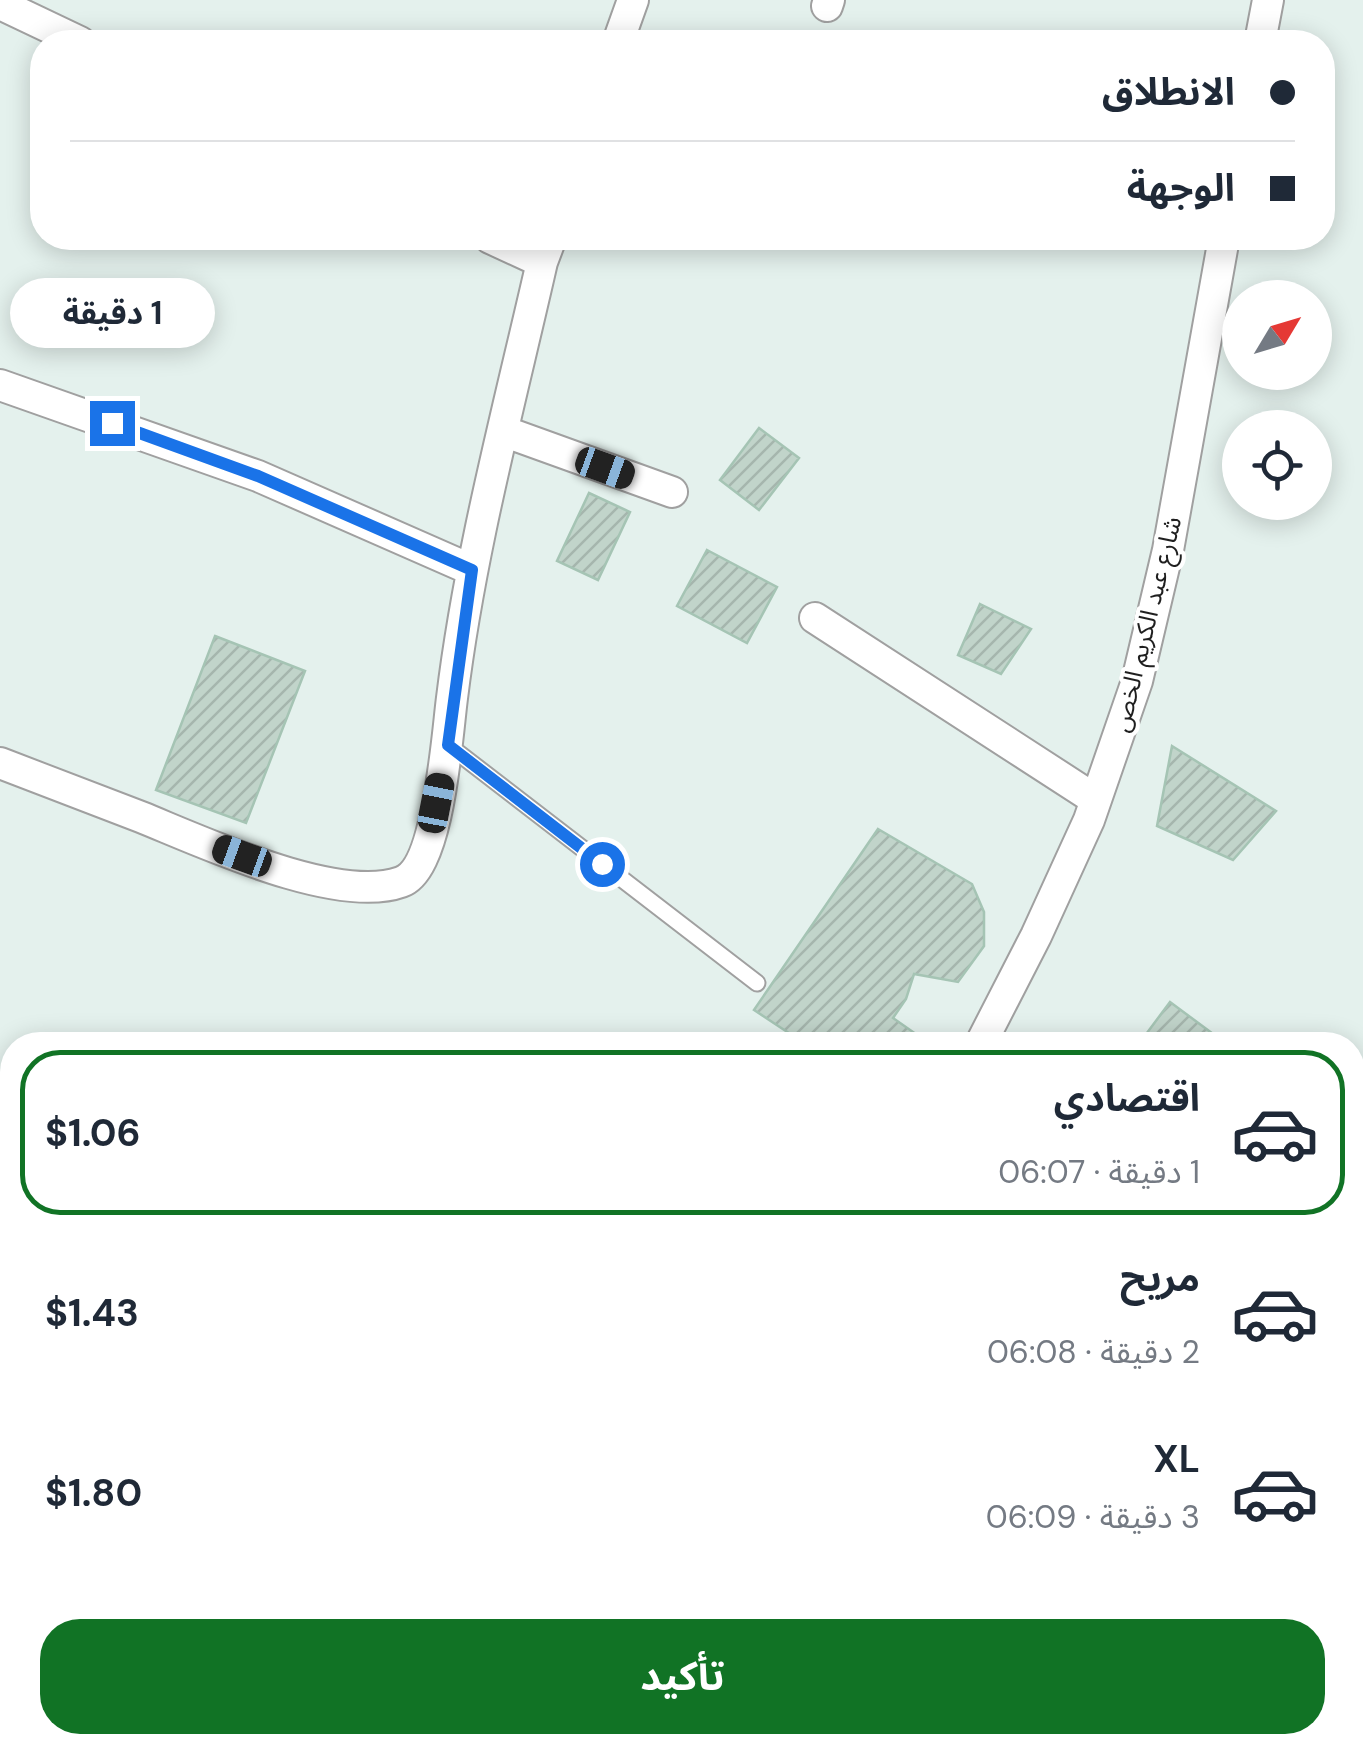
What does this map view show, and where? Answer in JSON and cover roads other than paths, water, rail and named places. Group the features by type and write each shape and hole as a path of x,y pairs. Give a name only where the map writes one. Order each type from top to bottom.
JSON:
{"street":[{"path":"622,30 633,0"},
{"path":"1262,30 1268,0"},
{"path":"0,4 55,30"},
{"path":"0,762 273,868 333,883 387,886 410,878 423,857 448,745 472,570 547,250"},
{"name":"شارع عبد الكريم الخص","path":"987,1032 1062,882 1096,800 1137,681 1168,550 1222,250"},
{"path":"0,385 258,476 472,570"},
{"path":"504,431 672,492"},
{"path":"815,618 1096,800"}],"lane":[{"path":"448,745 757,983"}]}
